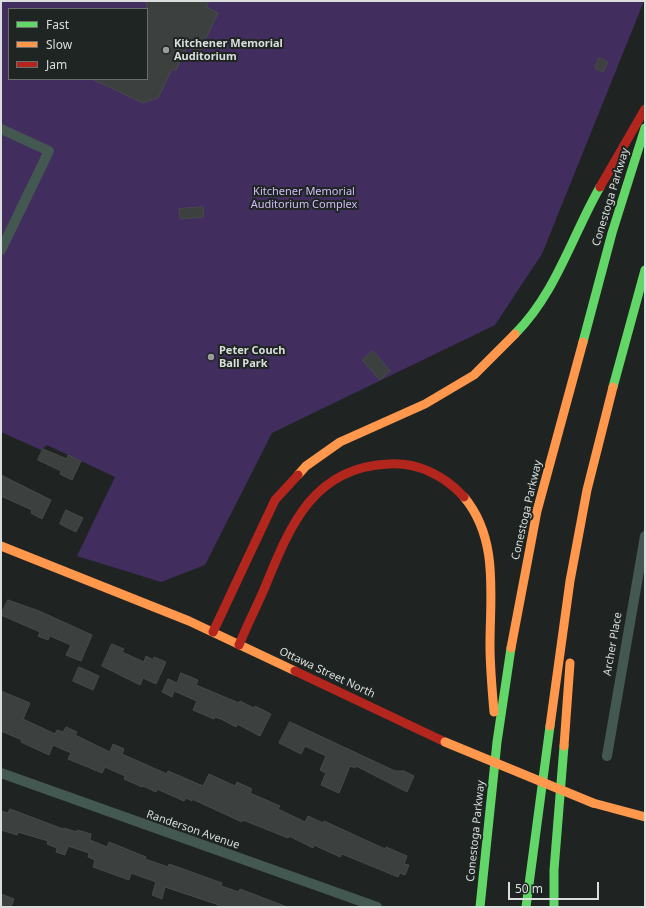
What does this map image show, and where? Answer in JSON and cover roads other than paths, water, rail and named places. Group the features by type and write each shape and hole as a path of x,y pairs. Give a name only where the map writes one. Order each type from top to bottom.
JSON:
{"main road":[{"path":"213,632 275,500 306,466 340,442 425,404 474,374 525,324 550,288 598,191 645,109"},
{"name":"Conestoga Parkway","path":"480,907 497,742 516,616 537,511 612,233 645,128"},
{"path":"526,907 570,581 587,490 620,357 645,270"},
{"path":"239,644 287,531 300,510 316,493 334,479 356,469 381,464 412,466 430,471 449,482 466,498 480,522 487,542 493,585 490,659 497,742"},
{"name":"Ottawa Street North","path":"1,546 213,632 445,742 593,803 645,817"},
{"path":"554,907 554,870 570,673 570,581"}],"street":[{"path":"1,129 48,151 1,250"},
{"name":"Archer Place","path":"607,756 645,536"},
{"name":"Randerson Avenue","path":"1,773 377,907"}],"place":[{"name":"Kitchener Memorial Auditorium","path":"166,50"},
{"name":"Peter Couch Ball Park","path":"211,357"}],"park label":[{"name":"Kitchener Memorial Auditorium Complex","path":"304,198"}]}
